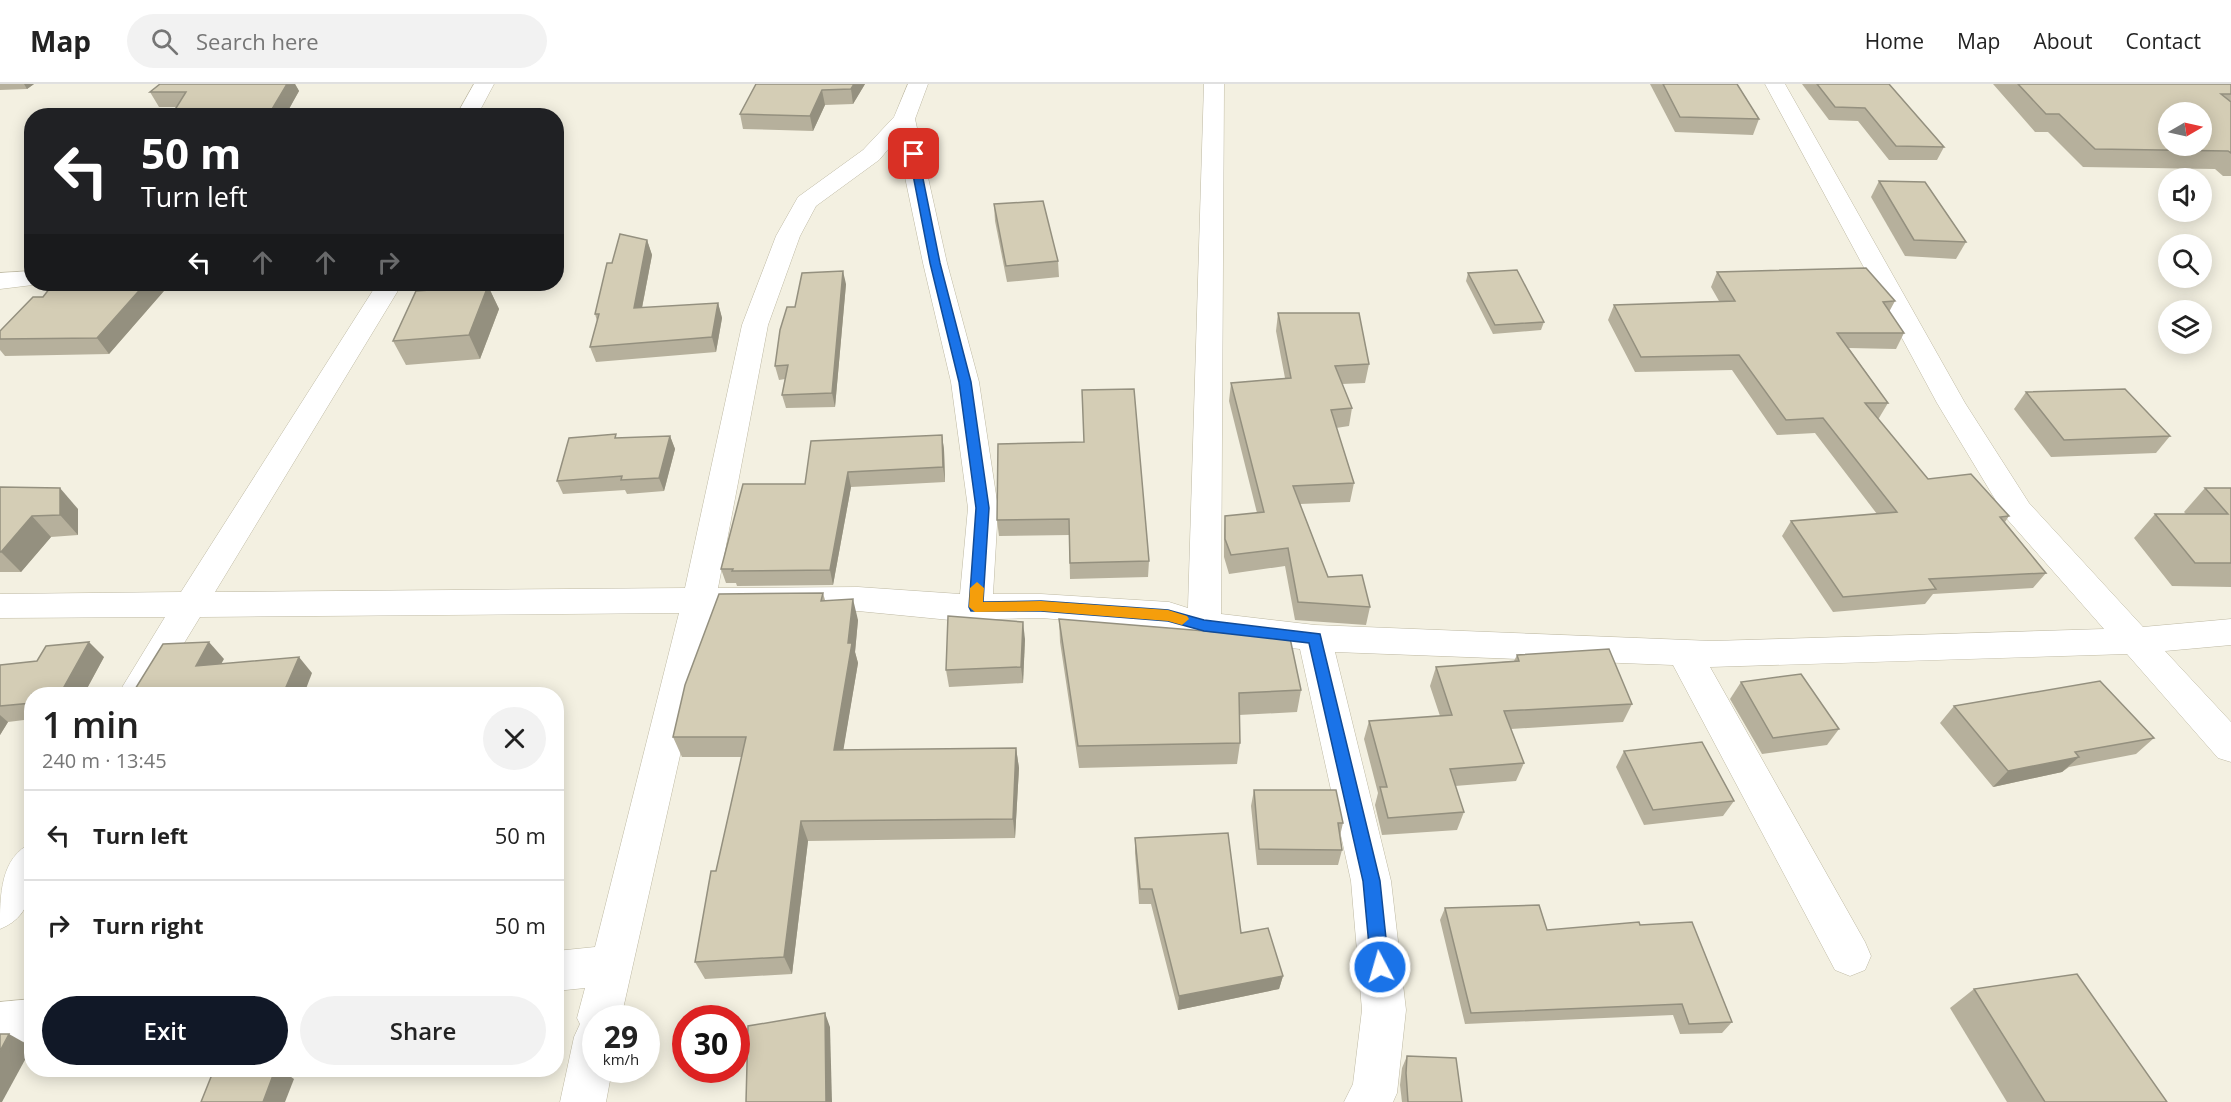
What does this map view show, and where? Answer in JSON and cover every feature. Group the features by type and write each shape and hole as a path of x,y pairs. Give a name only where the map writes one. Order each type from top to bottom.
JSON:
{"street":[{"path":"470,108 484,84"},
{"path":"602,1005 699,600 755,325 788,236 806,202 871,155 904,119 918,84"},
{"path":"1204,625 1214,84"},
{"path":"1775,84 1834,189 1875,269 1983,458 2018,511 2231,747"},
{"path":"904,119 935,263 965,382 983,508 975,607"},
{"path":"0,281 24,280"},
{"path":"139,687 385,291"},
{"path":"0,606 858,599 975,607 1041,606 1168,615 1204,625 1315,638 1523,644 1684,653 2134,641 2231,632"},
{"path":"1315,638 1371,881 1384,1010 1374,1093 1367,1102"},
{"path":"1684,653 1850,956"},
{"path":"0,910 24,872"},
{"path":"564,970 610,966"},
{"path":"0,1023 24,1021"},
{"path":"583,1102 587,1083"}],"building":[{"path":"160,84 287,84 273,108 176,108 186,92 150,92"},
{"path":"756,84 854,84 851,89 822,90 810,116 740,114"},
{"path":"1663,84 1737,84 1759,119 1680,117"},
{"path":"1817,84 1889,84 1944,147 1896,146 1865,108 1835,107"},
{"path":"2018,84 2231,84 2231,94 2221,94 2231,102 2231,153 2212,151 2212,102 2158,102 2158,150 2095,149 2059,114 2046,114"},
{"path":"1879,181 1925,182 1966,242 1914,240"},
{"path":"1043,201 1058,261 1006,266 994,204"},
{"path":"620,234 647,240 634,308 718,303 712,337 590,347 599,314 595,314 607,263 612,263"},
{"path":"1866,268 1895,301 1883,302 1904,333 1837,333 1888,403 1865,403 1928,479 1971,474 2009,516 2000,517 2046,573 1929,579 1936,589 1843,597 1791,521 1897,512 1823,418 1786,420 1739,355 1641,357 1614,305 1735,301 1717,272"},
{"path":"1517,270 1544,322 1495,325 1468,273"},
{"path":"843,271 832,393 782,395 788,365 775,366 780,330 787,307 795,307 802,273"},
{"path":"48,291 139,291 97,338 0,339 0,331 33,297 43,297"},
{"path":"416,291 486,291 469,335 393,341"},
{"path":"1278,313 1359,313 1369,364 1335,366 1352,408 1331,410 1354,483 1293,486 1328,577 1362,575 1370,607 1298,602 1288,548 1231,555 1225,539 1225,516 1264,512 1231,383 1291,378"},
{"path":"1134,389 1149,561 1070,563 1069,519 997,520 998,444 1084,442 1082,390"},
{"path":"2125,389 2170,436 2064,440 2026,392"},
{"path":"616,434 615,438 670,436 659,478 621,480 622,476 557,481 569,438"},
{"path":"942,435 943,467 848,472 830,570 732,571 733,569 721,569 743,484 805,484 811,441"},
{"path":"0,487 60,488 60,515 32,516 0,552"},
{"path":"2205,488 2231,488 2231,563 2195,563 2155,514 2228,514"},
{"path":"823,593 821,601 853,599 848,643 852,643 834,750 1016,748 1013,819 801,821 784,957 695,962 711,871 716,871 746,737 673,737 685,685 719,594"},
{"path":"948,616 1023,622 1021,667 946,670"},
{"path":"1059,619 1290,638 1301,690 1239,693 1240,743 1078,746"},
{"path":"89,642 64,687 24,687 24,704 0,706 0,665 37,661 46,646"},
{"path":"209,642 196,666 299,657 286,687 136,687 163,644"},
{"path":"1609,649 1632,704 1504,711 1524,763 1450,769 1464,812 1388,818 1380,787 1387,787 1369,721 1452,715 1436,667 1519,661 1517,655"},
{"path":"1801,674 1839,729 1773,738 1741,682"},
{"path":"2100,681 2154,738 2075,752 2079,757 2008,771 1954,706"},
{"path":"1702,742 1734,801 1653,810 1624,751"},
{"path":"1254,790 1336,790 1343,823 1338,823 1342,850 1259,849"},
{"path":"1228,833 1241,933 1268,928 1283,976 1179,996 1152,889 1140,889 1135,838"},
{"path":"1539,905 1547,930 1639,922 1640,925 1692,922 1732,1022 1689,1024 1682,1004 1471,1013 1445,908"},
{"path":"2077,974 2167,1102 2045,1102 1974,989"},
{"path":"825,1013 826,1102 746,1102 746,1083 750,1083 750,1026"},
{"path":"0,1034 9,1034 0,1051"},
{"path":"1407,1056 1456,1058 1462,1102 1408,1102"},
{"path":"211,1077 272,1077 263,1102 201,1102"}],"slow traffic":[{"path":"977,588 975,607 1041,606 1168,615 1182,619"}],"route":[{"path":"914,154 935,263 965,382 983,508 975,607 1041,606 1168,615 1204,625 1315,638 1371,881 1380,967"}]}
